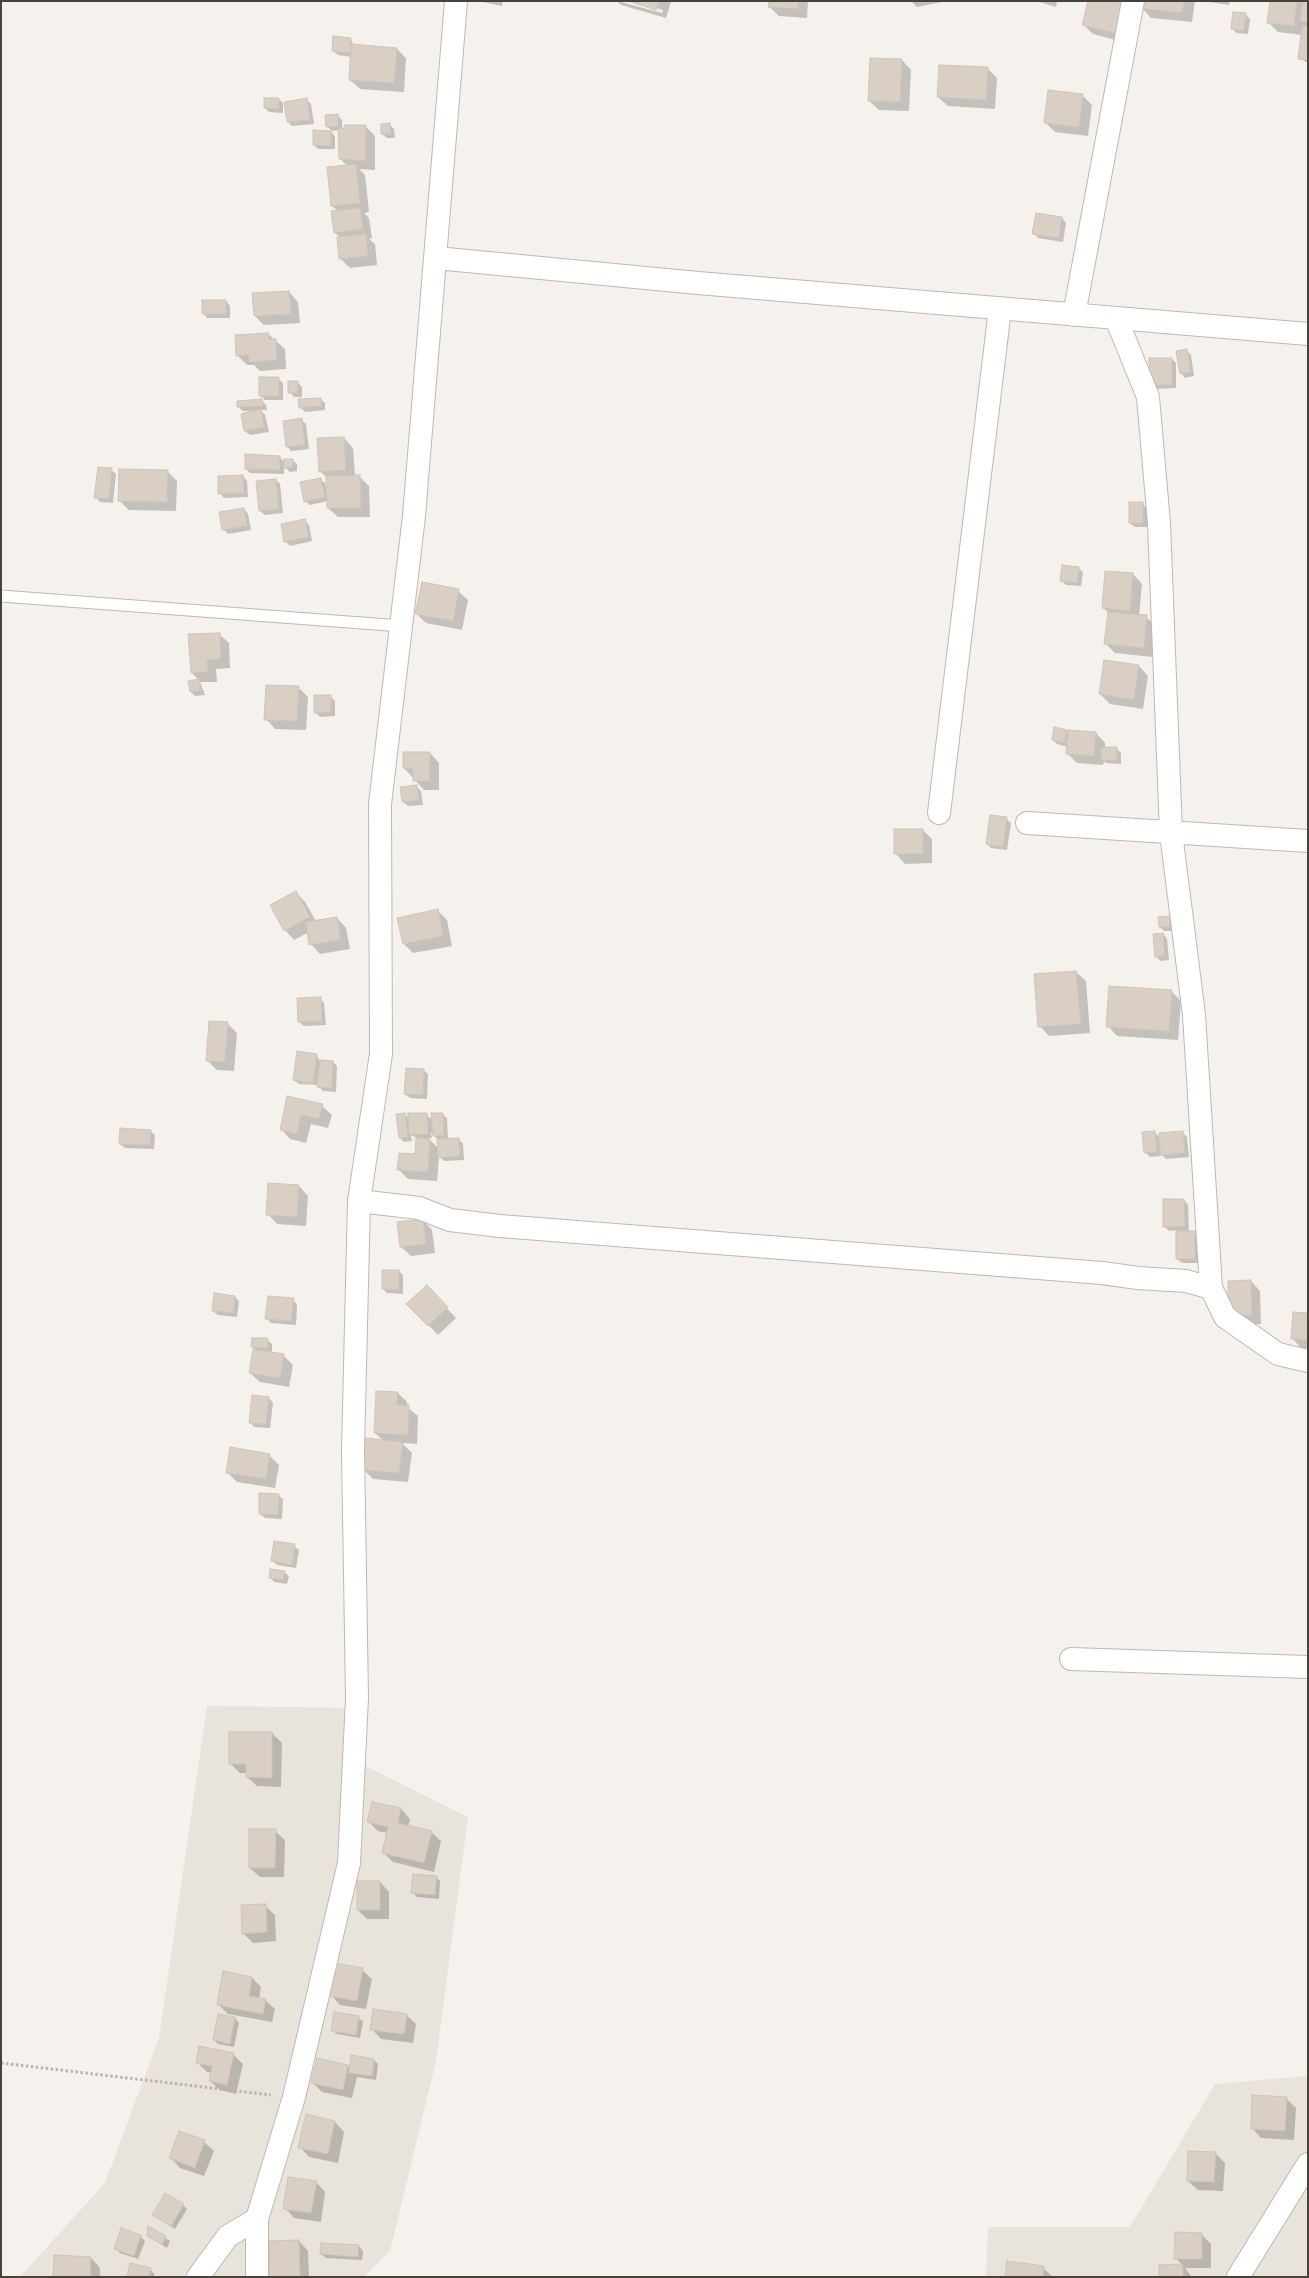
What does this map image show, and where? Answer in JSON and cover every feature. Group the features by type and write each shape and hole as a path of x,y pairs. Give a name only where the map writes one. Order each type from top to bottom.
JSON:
{"street":[{"path":"257,2277 257,2219 294,2097 349,1863 357,1698 352,1450 359,1201 381,1054 380,804 402,626 436,258 456,1"},
{"path":"1074,315 1133,1"},
{"path":"436,258 1308,334"},
{"path":"939,813 1000,308"},
{"path":"1116,318 1148,398 1159,523 1170,833 1194,1015 1211,1288 1225,1317 1278,1354 1308,1361"},
{"path":"1028,823 1308,841"},
{"path":"359,1201 419,1208 450,1220 500,1226 1102,1273 1138,1278 1186,1281 1211,1288"},
{"path":"1071,1659 1308,1666"},
{"path":"1238,2277 1308,2164"},
{"path":"198,2277 228,2236 257,2219"}],"lane":[{"path":"1,596 402,626"}],"path":[{"path":"1,2063 294,2097"}],"shaded area":[{"path":"207,1706 365,1708 364,1765 468,1817 436,2061 390,2251 364,2277 20,2277 105,2183 159,2038"},
{"path":"1308,2076 1308,2277 986,2277 988,2227 1130,2227 1215,2084"}],"building":[{"path":"628,1 659,1 656,10"},
{"path":"769,1 798,1 798,9 768,7"},
{"path":"1088,1 1127,1 1118,34 1082,25"},
{"path":"1141,1 1184,1 1182,13 1141,8"},
{"path":"1270,1 1297,1 1294,26 1267,23"},
{"path":"1303,1 1308,1 1308,22 1300,21"},
{"path":"1233,12 1246,13 1244,31 1231,29"},
{"path":"1302,26 1308,26 1308,60 1298,59"},
{"path":"333,36 351,38 350,53 332,51"},
{"path":"351,44 397,48 394,83 349,80"},
{"path":"870,58 902,59 900,102 868,101"},
{"path":"939,65 988,67 986,100 937,97"},
{"path":"1048,90 1083,94 1079,127 1044,123"},
{"path":"264,98 279,98 279,109 264,108"},
{"path":"307,98 310,120 287,122 284,102"},
{"path":"338,114 338,126 326,127 325,115"},
{"path":"390,123 391,134 381,134 381,124"},
{"path":"345,125 366,125 366,161 339,159 338,128 345,128"},
{"path":"313,130 331,131 331,146 313,145"},
{"path":"356,164 360,203 331,206 327,167"},
{"path":"360,208 363,229 334,233 331,211"},
{"path":"1036,213 1062,217 1059,238 1032,234"},
{"path":"366,234 368,256 339,259 337,237"},
{"path":"289,291 291,314 254,316 252,293"},
{"path":"202,300 226,300 226,314 202,314"},
{"path":"268,333 269,339 276,339 277,360 249,362 249,355 236,356 235,335"},
{"path":"1187,349 1191,372 1180,374 1176,351"},
{"path":"1149,358 1172,358 1172,385 1149,385"},
{"path":"259,377 279,377 279,396 259,396"},
{"path":"288,381 298,381 298,393 288,393"},
{"path":"321,398 322,406 299,408 298,399"},
{"path":"262,399 263,406 237,407 237,401"},
{"path":"261,409 265,427 244,431 241,414"},
{"path":"302,418 305,445 286,447 283,421"},
{"path":"344,437 346,470 319,472 317,438"},
{"path":"245,454 280,456 280,470 245,469"},
{"path":"284,459 293,459 293,467 284,468"},
{"path":"98,467 112,468 109,499 94,498"},
{"path":"119,469 168,470 167,502 118,501"},
{"path":"243,475 244,493 218,494 218,476"},
{"path":"360,475 361,508 327,508 326,476"},
{"path":"321,478 325,497 304,502 300,482"},
{"path":"276,479 279,509 259,511 256,481"},
{"path":"1129,502 1143,502 1143,523 1129,523"},
{"path":"244,508 247,526 222,530 219,512"},
{"path":"305,519 309,537 284,542 281,524"},
{"path":"1062,565 1079,567 1077,583 1060,581"},
{"path":"1105,571 1133,573 1130,611 1102,608"},
{"path":"422,582 459,589 453,621 415,614"},
{"path":"1108,612 1147,615 1144,648 1104,644"},
{"path":"220,633 221,659 207,660 208,672 191,673 188,634"},
{"path":"1104,660 1139,665 1134,700 1099,694"},
{"path":"199,679 201,690 190,692 188,681"},
{"path":"266,685 299,686 297,721 264,720"},
{"path":"314,695 331,695 331,712 314,713"},
{"path":"1054,727 1067,730 1064,743 1052,740"},
{"path":"1068,730 1096,732 1094,756 1066,754"},
{"path":"1101,747 1117,747 1117,760 1101,760"},
{"path":"403,752 430,752 430,781 413,781 413,768 403,768"},
{"path":"417,785 419,800 402,802 400,787"},
{"path":"990,815 1007,817 1003,847 986,844"},
{"path":"894,829 923,829 923,854 894,854"},
{"path":"296,891 310,917 284,931 270,905"},
{"path":"438,909 443,936 403,944 397,918"},
{"path":"1170,916 1170,927 1159,927 1158,917"},
{"path":"337,917 341,940 309,945 306,922"},
{"path":"1163,933 1165,956 1155,957 1153,934"},
{"path":"1076,971 1081,1024 1038,1027 1034,974"},
{"path":"1109,986 1172,990 1169,1031 1106,1027"},
{"path":"321,997 322,1021 298,1022 297,998"},
{"path":"209,1021 228,1022 225,1062 206,1061"},
{"path":"297,1051 317,1054 313,1083 293,1080"},
{"path":"320,1060 333,1061 332,1088 317,1087"},
{"path":"406,1068 424,1069 423,1095 404,1094"},
{"path":"287,1096 323,1104 319,1119 301,1115 297,1134 280,1130"},
{"path":"405,1113 408,1137 399,1138 396,1114"},
{"path":"408,1113 427,1113 428,1134 409,1135"},
{"path":"431,1113 443,1113 444,1135 433,1136"},
{"path":"120,1128 151,1130 150,1145 119,1144"},
{"path":"1155,1131 1157,1152 1144,1153 1142,1132"},
{"path":"1183,1131 1185,1153 1160,1155 1159,1133"},
{"path":"416,1138 430,1139 428,1172 397,1170 399,1153 415,1154"},
{"path":"459,1138 460,1156 438,1158 437,1139"},
{"path":"268,1183 299,1185 297,1217 266,1215"},
{"path":"1163,1199 1184,1199 1185,1226 1163,1227"},
{"path":"423,1219 426,1244 400,1247 397,1222"},
{"path":"1176,1231 1195,1231 1195,1259 1176,1259"},
{"path":"382,1270 399,1270 399,1290 382,1289"},
{"path":"1251,1280 1252,1315 1228,1316 1228,1281"},
{"path":"427,1285 448,1307 428,1326 406,1304"},
{"path":"214,1293 235,1296 233,1313 212,1311"},
{"path":"268,1296 294,1298 291,1321 265,1319"},
{"path":"1293,1312 1308,1313 1308,1340 1291,1339"},
{"path":"252,1338 268,1338 268,1348 251,1347"},
{"path":"253,1349 284,1354 280,1378 249,1373"},
{"path":"376,1391 398,1392 397,1405 409,1405 408,1435 374,1433"},
{"path":"252,1395 269,1397 266,1424 249,1423"},
{"path":"365,1438 403,1442 399,1473 362,1470"},
{"path":"230,1447 270,1454 266,1479 226,1473"},
{"path":"259,1493 279,1494 278,1515 259,1514"},
{"path":"274,1541 295,1544 292,1565 271,1561"},
{"path":"270,1569 285,1571 283,1580 269,1578"},
{"path":"229,1732 272,1732 272,1778 246,1777 246,1764 229,1764"},
{"path":"372,1802 401,1808 398,1823 432,1831 424,1863 382,1853 388,1827 367,1822"},
{"path":"249,1829 276,1829 275,1868 249,1868"},
{"path":"413,1874 437,1876 435,1895 411,1893"},
{"path":"357,1881 380,1881 380,1910 357,1910"},
{"path":"266,1904 267,1932 242,1934 241,1905"},
{"path":"335,1963 363,1968 357,2001 329,1996"},
{"path":"223,1971 252,1977 249,1996 266,1999 263,2014 217,2005"},
{"path":"373,2009 407,2014 404,2034 370,2030"},
{"path":"334,2012 359,2016 356,2035 331,2031"},
{"path":"218,2014 235,2017 230,2044 213,2040"},
{"path":"199,2046 234,2053 227,2085 209,2081 212,2066 196,2063"},
{"path":"351,2055 374,2059 372,2076 349,2073"},
{"path":"317,2058 348,2065 343,2090 311,2083"},
{"path":"1252,2095 1287,2097 1285,2131 1251,2129"},
{"path":"306,2114 335,2121 328,2154 298,2148"},
{"path":"179,2131 205,2140 195,2168 169,2158"},
{"path":"1188,2151 1216,2152 1214,2182 1187,2181"},
{"path":"288,2177 317,2181 311,2213 283,2209"},
{"path":"165,2193 184,2204 171,2226 152,2215"},
{"path":"148,2226 166,2236 162,2244 147,2236"},
{"path":"121,2228 141,2235 134,2256 114,2249"},
{"path":"1175,2232 1202,2233 1202,2259 1174,2259"},
{"path":"299,2240 300,2277 270,2277 269,2241"},
{"path":"321,2243 359,2245 358,2257 320,2254"},
{"path":"54,2255 91,2257 90,2277 53,2276"},
{"path":"1007,2261 1044,2266 1043,2277 1005,2277"},
{"path":"130,2263 151,2268 149,2277 127,2277"},
{"path":"1183,2264 1183,2277 1159,2277 1159,2265"}]}
